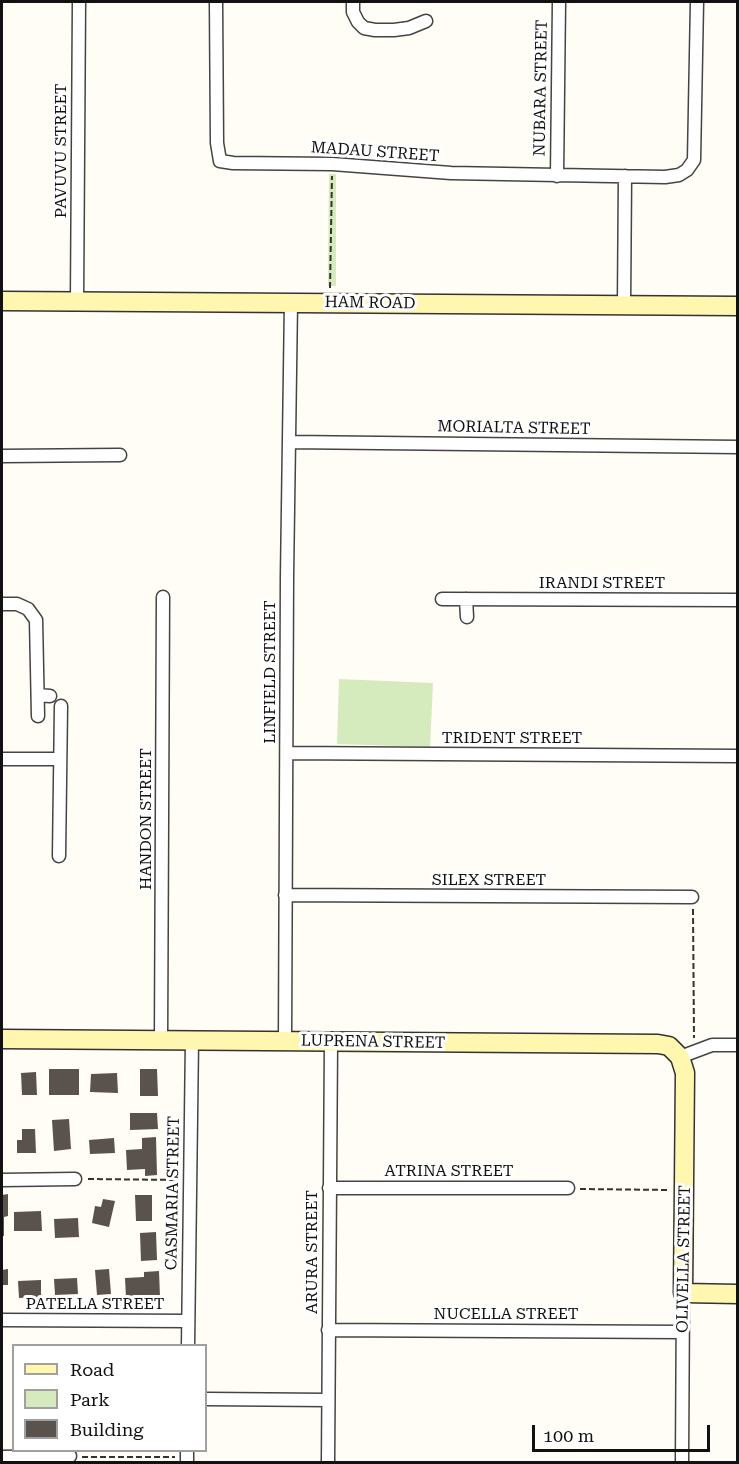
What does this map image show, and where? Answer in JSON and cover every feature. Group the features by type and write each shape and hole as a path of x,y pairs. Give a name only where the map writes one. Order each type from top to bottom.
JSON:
{"street":[{"name":"PAVUVU STREET","path":"77,301 79,2"},
{"name":"MADAU STREET","path":"216,2 217,143 220,161 452,173 665,177 679,175 687,170 694,160 697,2"},
{"path":"353,2 353,12 364,28 394,30 409,28 426,21"},
{"name":"NUBARA STREET","path":"557,176 559,2"},
{"path":"624,305 625,176"},
{"name":"HAM ROAD","path":"2,301 738,306"},
{"name":"LINFIELD STREET","path":"285,1041 291,302"},
{"name":"MORIALTA STREET","path":"290,442 738,447"},
{"path":"2,456 120,455"},
{"name":"HANDON STREET","path":"161,1040 163,597"},
{"name":"IRANDI STREET","path":"442,599 738,600"},
{"path":"466,599 467,617"},
{"path":"2,604 17,604 28,609 36,620 44,695 38,716"},
{"path":"59,856 61,706"},
{"name":"TRIDENT STREET","path":"287,753 738,756"},
{"path":"2,759 60,759"},
{"name":"SILEX STREET","path":"285,895 693,897"},
{"name":"LUPRENA STREET","path":"2,1039 658,1044 669,1046 680,1057"},
{"name":"CASMARIA STREET","path":"188,1344 192,1040"},
{"name":"ARURA STREET","path":"328,1462 331,1042"},
{"path":"680,1057 712,1046 738,1045"},
{"name":"OLIVELLA STREET","path":"680,1057 685,1073 682,1462"},
{"path":"2,1180 75,1179"},
{"name":"ATRINA STREET","path":"329,1188 568,1188"},
{"path":"683,1293 738,1294"},
{"name":"PATELLA STREET","path":"2,1320 188,1320"},
{"name":"NUCELLA STREET","path":"328,1330 682,1332"},
{"path":"207,1399 328,1400"},
{"path":"2,1456 70,1456"}],"path":[{"path":"330,289 332,165"},
{"path":"693,897 694,1041"},
{"path":"75,1179 190,1180"},
{"path":"568,1188 685,1190"},
{"path":"70,1456 187,1457"}],"green space":[{"path":"329,174 336,174 336,286 328,286"},
{"path":"339,679 433,683 430,747 337,744"}],"building":[{"path":"49,1069 79,1069 79,1095 49,1095"},
{"path":"140,1069 157,1069 158,1096 140,1096"},
{"path":"36,1072 37,1095 22,1095 21,1073"},
{"path":"117,1073 118,1093 90,1092 91,1074"},
{"path":"130,1113 157,1113 158,1129 130,1130"},
{"path":"69,1119 71,1149 54,1151 52,1120"},
{"path":"22,1129 35,1129 36,1153 17,1153 17,1140 22,1140"},
{"path":"156,1137 157,1175 145,1176 145,1169 127,1170 126,1150 142,1149 142,1138"},
{"path":"114,1138 115,1153 90,1154 89,1140"},
{"path":"8,1194 8,1216 4,1217 4,1236 2,1236 2,1195"},
{"path":"135,1195 152,1195 152,1221 136,1221"},
{"path":"103,1199 115,1201 109,1227 92,1223 95,1206 101,1207"},
{"path":"41,1211 42,1231 14,1231 14,1212"},
{"path":"78,1218 79,1237 55,1238 54,1219"},
{"path":"156,1232 157,1260 141,1261 140,1233"},
{"path":"8,1269 8,1285 2,1285 2,1270"},
{"path":"109,1269 111,1294 97,1295 95,1270"},
{"path":"159,1271 160,1297 126,1298 125,1278 144,1277 144,1272"},
{"path":"77,1278 78,1294 55,1295 54,1279"},
{"path":"41,1280 41,1297 19,1298 18,1281"}]}
